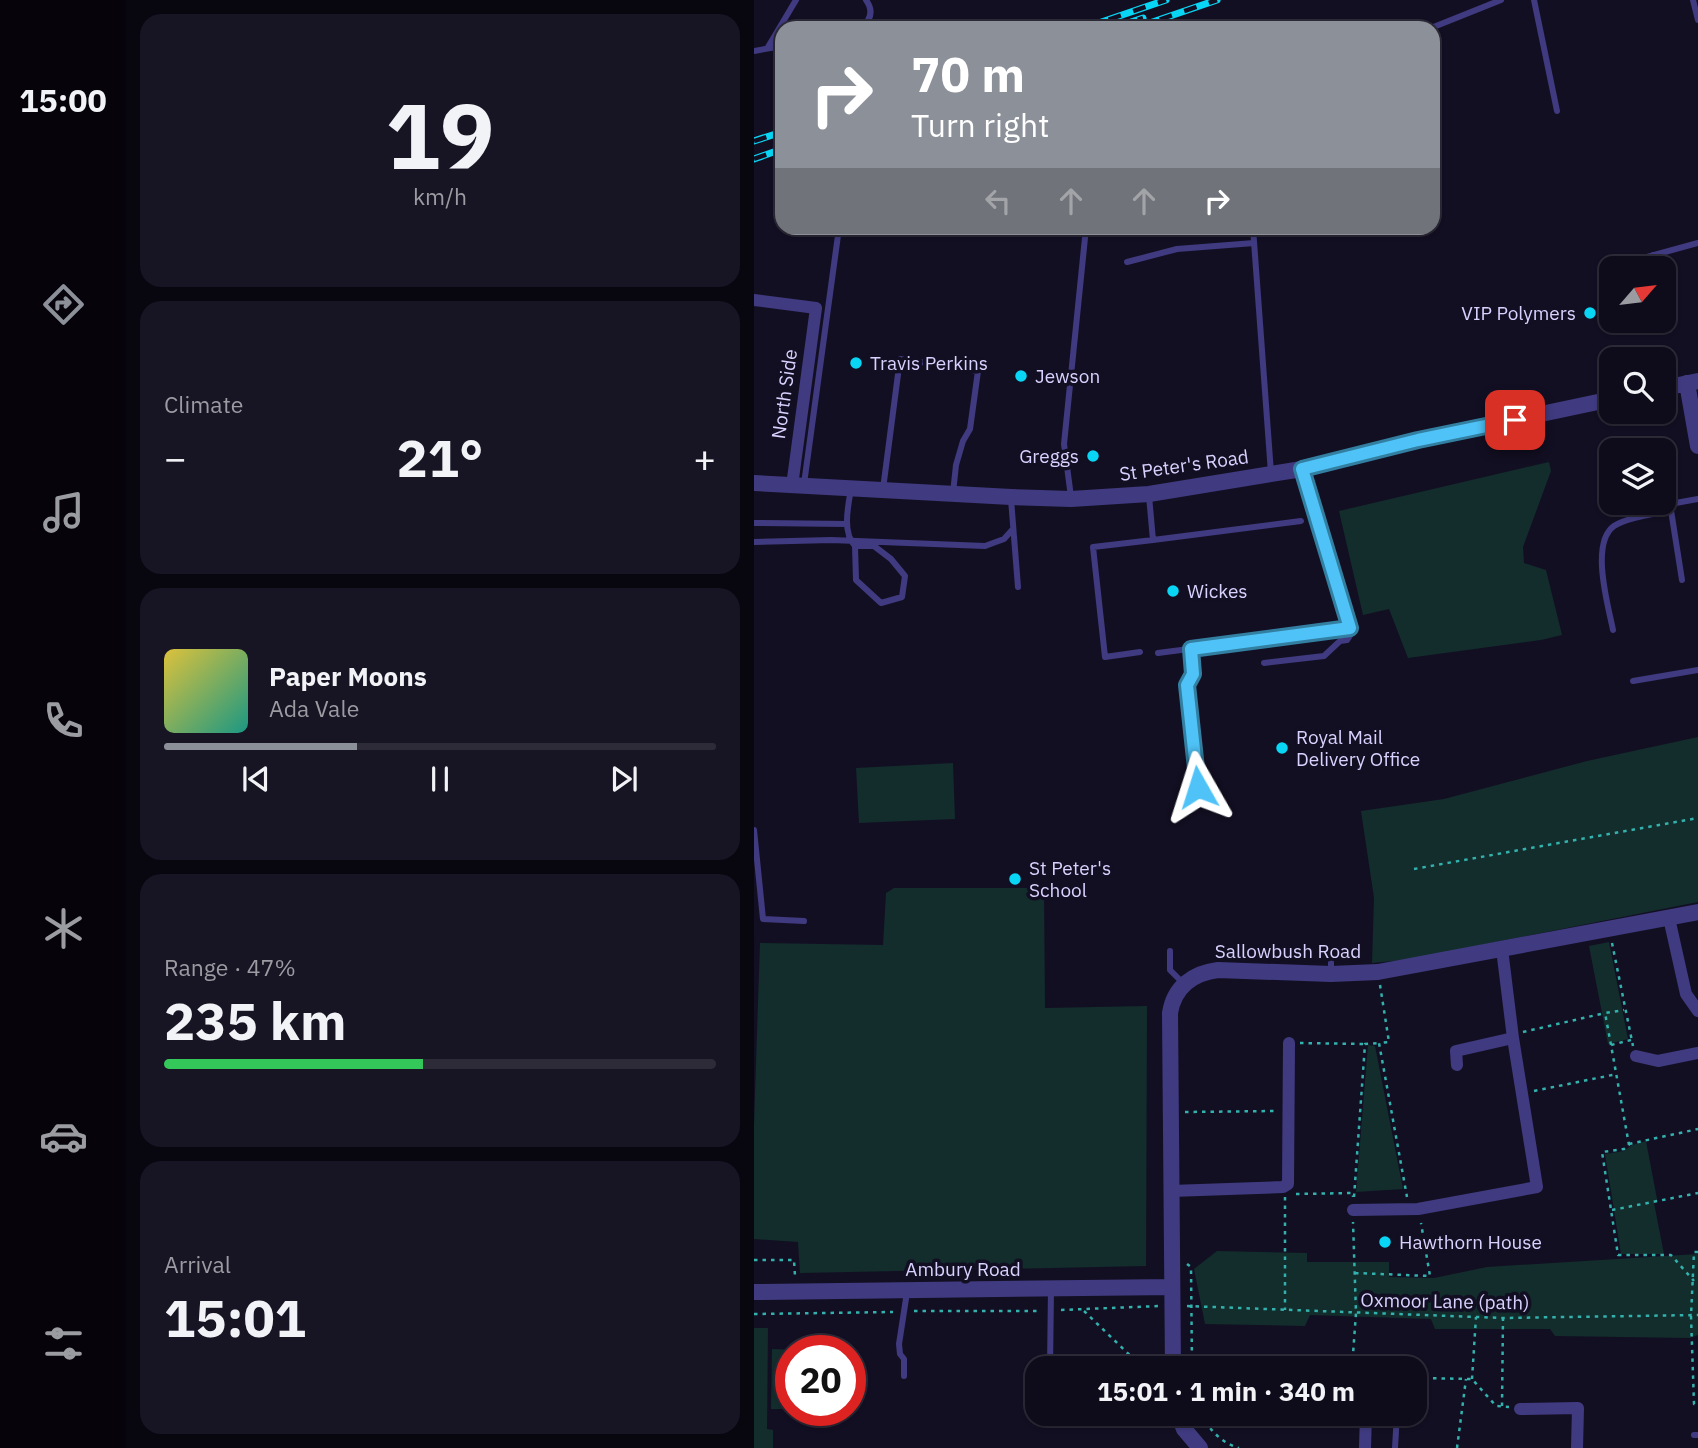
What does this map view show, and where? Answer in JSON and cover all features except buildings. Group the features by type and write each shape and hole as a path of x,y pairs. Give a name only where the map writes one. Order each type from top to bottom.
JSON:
{"street":[{"name":"North Side","path":"754,300 816,308 798,486"},
{"path":"1692,382 1698,446"},
{"name":"St Peter's Road","path":"754,483 1071,499 1149,494 1302,469 1418,440 1599,402"},
{"name":"Sallowbush Road","path":"1183,984 1204,972 1218,970 1331,974 1378,972 1698,912"},
{"path":"1669,918 1686,994 1698,1011"},
{"path":"1353,1210 1414,1209 1537,1187 1502,949"},
{"path":"1173,1356 1170,1013 1172,1001 1183,984"},
{"path":"1457,1065 1456,1051 1513,1036"},
{"path":"1171,1191 1283,1187 1288,1184 1289,1043"},
{"path":"1636,1056 1658,1061 1698,1053"},
{"name":"Ambury Road","path":"754,1292 1172,1287"},
{"path":"1520,1409 1578,1408 1577,1448"},
{"path":"1183,1426 1200,1448"},
{"path":"1365,1448 1366,1426"}],"lane":[{"path":"783,21 796,0"},
{"path":"866,0 871,12 869,21"},
{"path":"1440,24 1501,0"},
{"path":"1534,0 1557,111"},
{"path":"1693,0 1698,20"},
{"path":"768,47 775,35"},
{"path":"754,51 775,46"},
{"path":"798,486 838,235"},
{"path":"1071,499 1064,444 1085,235"},
{"path":"1253,235 1271,474"},
{"path":"1127,262 1178,249 1253,243"},
{"path":"1649,256 1698,243"},
{"path":"883,489 900,359 978,371 970,429 963,441 956,466 953,493"},
{"path":"1264,663 1324,656 1340,641 1347,640 1351,634 1302,469"},
{"path":"851,487 847,524 856,580 881,603 902,597 905,576 891,559 874,546 852,543"},
{"path":"1149,494 1153,540"},
{"path":"1011,497 1018,587"},
{"path":"1676,506 1698,499"},
{"path":"1613,630 1601,554 1605,538 1611,529 1621,523 1646,515"},
{"path":"1672,515 1682,580"},
{"path":"1140,652 1105,657 1093,547 1301,521"},
{"path":"754,523 847,524"},
{"path":"754,542 985,546 1004,539 1013,529"},
{"path":"1158,653 1350,628"},
{"path":"1191,649 1193,674 1187,685 1198,787"},
{"path":"1633,681 1698,670"},
{"path":"754,830 763,919 804,920"},
{"path":"1170,951 1170,970 1183,984"},
{"path":"1331,956 1331,974"},
{"path":"1050,1356 1051,1289"},
{"path":"904,1376 904,1359 900,1354 899,1343 907,1291"},
{"path":"1395,1448 1396,1426"}],"path":[{"path":"1414,869 1698,818"},
{"path":"1609,929 1624,1010 1636,1056"},
{"path":"1355,1273 1430,1276 1379,1044 1389,1042 1378,972"},
{"path":"1513,1036 1624,1010"},
{"path":"1605,1013 1629,1144"},
{"path":"1612,1045 1631,1040"},
{"path":"1289,1043 1365,1044"},
{"path":"1522,1093 1617,1074"},
{"path":"1171,1112 1289,1111"},
{"path":"1694,1281 1671,1255 1618,1255 1602,1152 1624,1149 1629,1144 1698,1129"},
{"path":"1611,1210 1698,1193"},
{"path":"1285,1310 1285,1195 1352,1194 1353,1210"},
{"path":"1172,1251 1191,1267 1192,1356"},
{"path":"1698,1252 1694,1252 1691,1316 1694,1404 1698,1404"},
{"path":"754,1260 794,1260 794,1313"},
{"name":"Oxmoor Lane (path)","path":"754,1314 1082,1310 1172,1305 1504,1318 1698,1315"},
{"path":"1082,1310 1130,1356"},
{"path":"1476,1317 1472,1379 1496,1406 1520,1409"},
{"path":"1502,1406 1504,1318"},
{"path":"1427,1378 1472,1379"},
{"path":"1457,1448 1466,1379"},
{"path":"1207,1426 1231,1446 1239,1448"}],"green space":[{"path":"1549,462 1551,471 1523,547 1524,563 1546,570 1562,635 1408,658 1389,609 1363,615 1339,511"},
{"path":"1698,737 1698,902 1405,960 1372,963 1374,898 1361,811 1444,799 1587,761"},
{"path":"953,763 955,819 859,823 856,768"},
{"path":"894,888 1044,888 1045,1008 1147,1006 1146,1266 800,1273 798,1242 754,1239 754,1124 760,943 883,945 886,893"},
{"path":"1609,942 1628,1039 1608,1044 1589,946"},
{"path":"1368,1045 1375,1046 1403,1189 1356,1192"},
{"path":"1646,1141 1664,1254 1621,1254 1605,1154 1624,1151 1632,1145"},
{"path":"1217,1251 1307,1253 1307,1262 1389,1262 1389,1277 1434,1278 1487,1267 1698,1254 1698,1335 1690,1338 1555,1336 1550,1329 1435,1329 1431,1319 1310,1315 1305,1326 1205,1324 1194,1269"},
{"path":"754,1328 768,1328 767,1429 773,1430 773,1448 754,1448"},
{"path":"772,1349 775,1349 775,1409 771,1409"}],"railway":[{"path":"1104,21 1166,0"},
{"path":"1156,21 1217,0"},
{"path":"1134,21 1143,18"},
{"path":"754,141 775,134"},
{"path":"754,159 775,152"}],"place":[{"name":"VIP Polymers","path":"1590,313"},
{"name":"Travis Perkins","path":"856,363"},
{"name":"Jewson","path":"1021,376"},
{"name":"Greggs","path":"1093,456"},
{"name":"Wickes","path":"1173,591"},
{"name":"Royal Mail Delivery Office","path":"1282,748"},
{"name":"St Peter's School","path":"1015,879"},
{"name":"Hawthorn House","path":"1385,1242"}],"route":[{"path":"1198,787 1187,685 1193,674 1191,649 1350,628 1302,469 1418,440 1515,420"}]}
